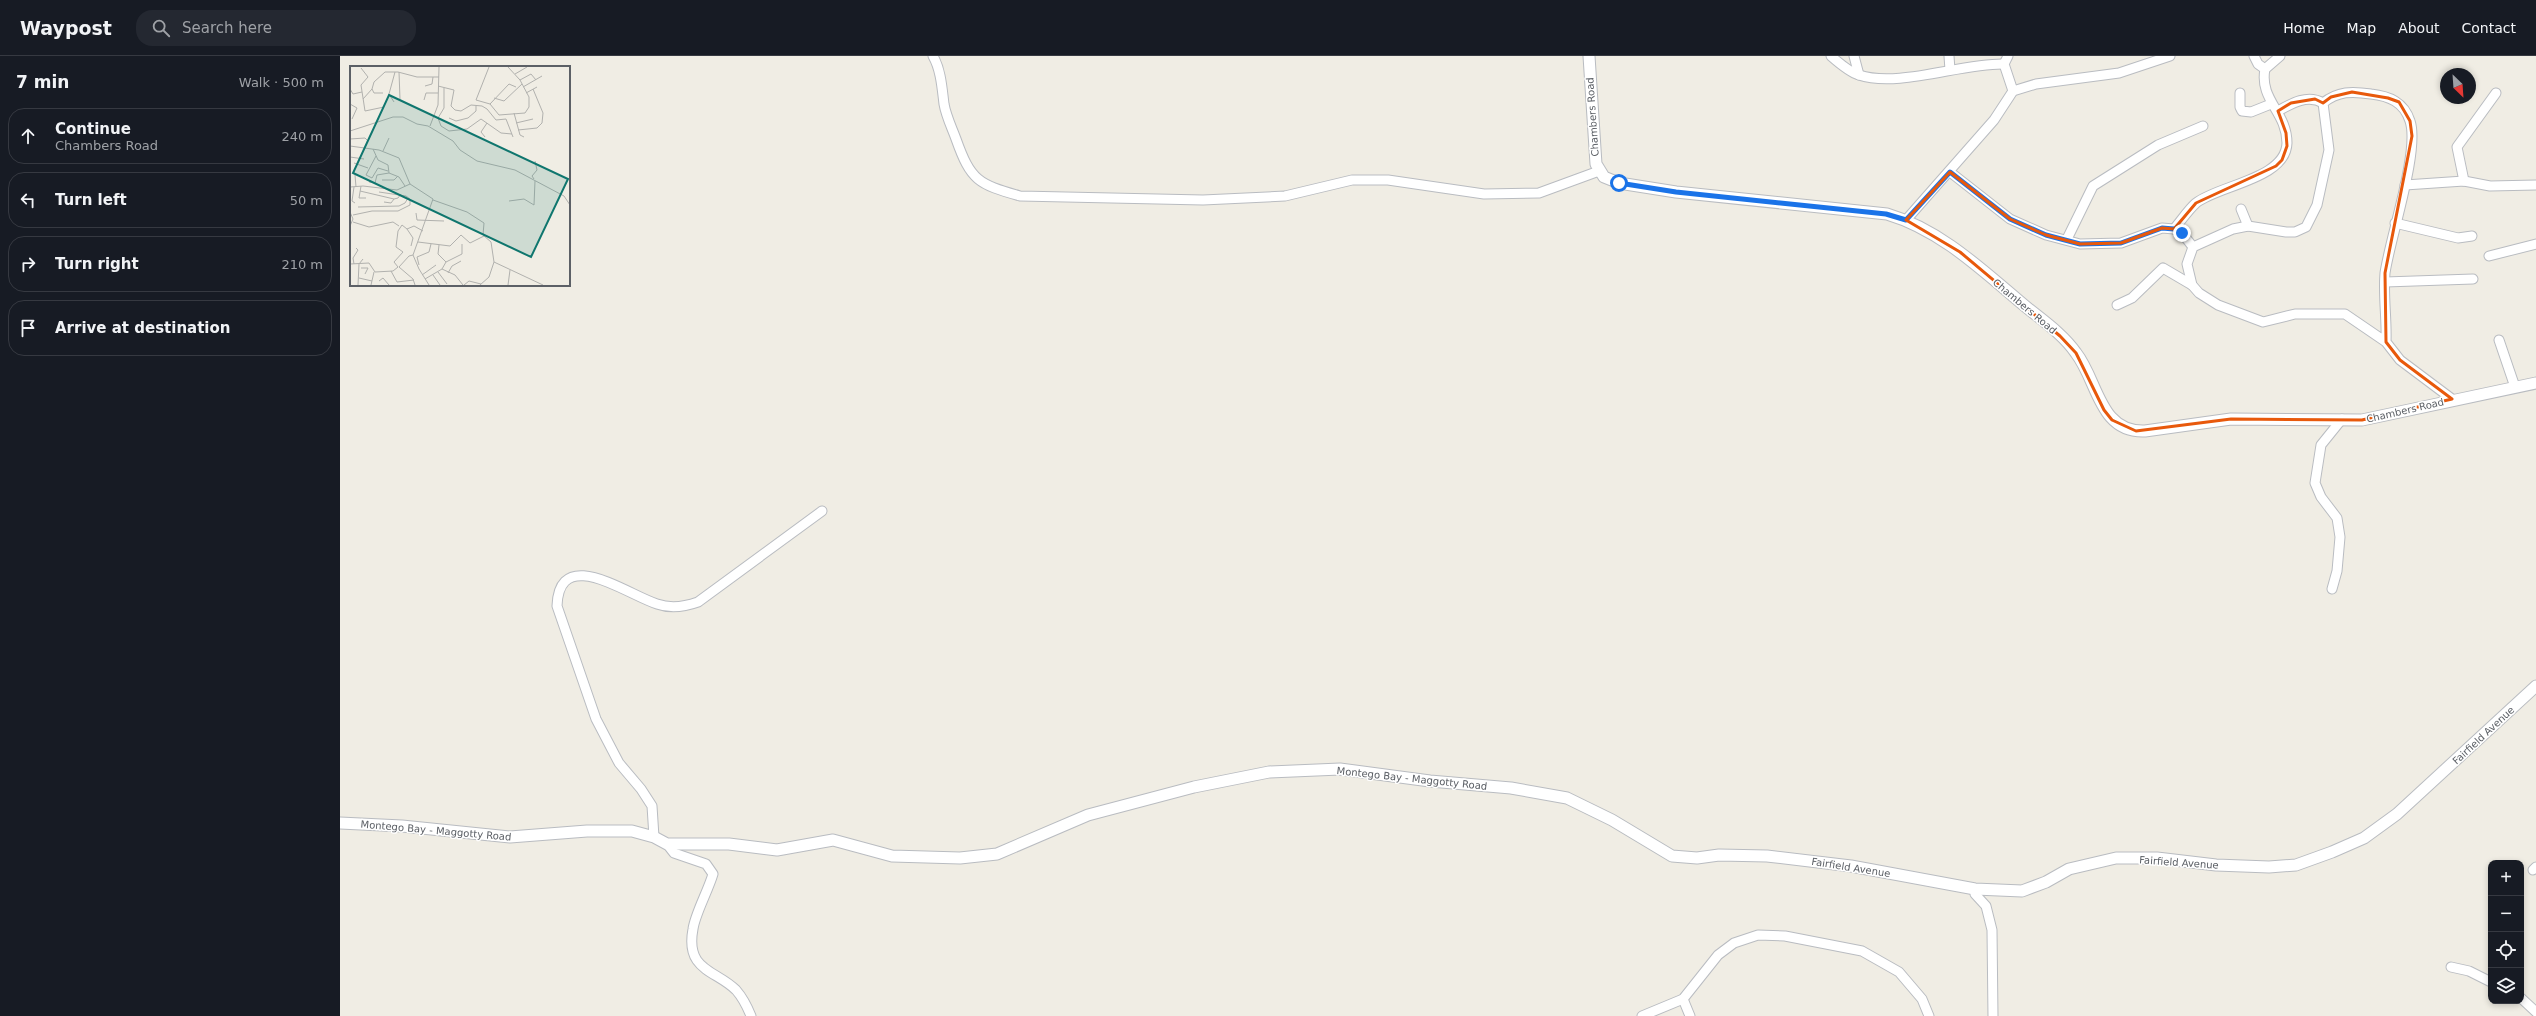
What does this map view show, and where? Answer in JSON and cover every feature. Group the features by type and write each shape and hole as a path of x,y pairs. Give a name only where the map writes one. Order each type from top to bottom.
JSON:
{"street":[{"path":"933,56 940,77 945,106 965,165 972,176 992,188 1020,196 1203,200 1285,196 1352,180 1388,180 1484,194 1539,193 1599,171"},
{"name":"Chambers Road","path":"1588,56 1595,156 1599,171 1604,177 1619,183 1676,192 1886,214 1906,220 1960,252 2060,336 2076,353 2104,410 2112,420 2123,427 2136,431 2224,420 2362,420 2452,399 2536,383"},
{"path":"1831,56 1859,75 1891,78 1950,70 2006,60 2013,91"},
{"path":"1854,56 1859,75"},
{"path":"1949,56 1950,70"},
{"path":"1906,220 1950,172 1994,120 2013,91 2036,84 2119,73 2170,56"},
{"path":"2254,56 2258,64 2265,69"},
{"path":"2174,229 2196,204 2264,173 2282,160 2287,146 2286,133 2278,111 2271,104 2264,82 2265,69 2280,56"},
{"path":"2323,103 2331,96 2352,92 2381,96 2399,102 2410,121 2412,136 2405,184 2395,223 2385,282 2386,342"},
{"path":"2240,93 2240,107 2242,110 2251,112 2271,104"},
{"path":"2464,181 2457,147 2496,93"},
{"path":"2278,111 2291,103 2304,100 2315,99 2323,103"},
{"path":"2192,285 2188,264 2193,247 2233,229 2248,226 2295,232 2306,227 2317,205 2329,150 2323,103"},
{"path":"2067,239 2093,186 2158,145 2203,126"},
{"path":"1950,172 2010,219 2046,235 2067,239 2080,244 2121,243 2162,228 2174,229 2182,233 2193,247"},
{"path":"2405,184 2464,181 2490,186 2536,185"},
{"path":"2241,209 2248,226"},
{"path":"2395,223 2458,238 2472,236"},
{"path":"2490,256 2536,244"},
{"path":"2116,305 2132,298 2163,268 2192,285 2199,293 2218,305 2263,322 2295,314 2345,314 2386,342 2400,360 2452,399"},
{"path":"2385,282 2473,279"},
{"path":"2499,340 2515,387"},
{"path":"2332,588 2338,571 2340,544 2337,518 2321,497 2315,483 2321,445 2342,419"},
{"path":"654,837 652,806 619,763 596,718 557,606 560,588 570,578 584,576 598,578 656,604 670,607 685,607 698,602 822,511"},
{"name":"Fairfield Avenue","path":"1672,856 1696,858 1719,855 1767,856 1851,866 1975,889 2022,891 2046,882 2070,869 2116,858 2157,858 2216,865 2269,867 2296,865 2364,838 2397,814 2536,686"},
{"name":"Montego Bay - Maggotty Road","path":"340,823 402,826 510,837 587,831 632,831 654,837 667,844 730,844 777,850 833,840 892,856 960,858 997,854 1088,816 1194,787 1269,772 1340,769 1430,781 1511,788 1567,798 1612,820 1672,856"},
{"path":"667,844 674,853 706,864 713,874 693,928 692,941 694,954 701,965 710,974 735,988 745,1002 752,1016"},
{"path":"1975,889 1975,894 1986,906 1992,930 1993,1016"},
{"path":"1642,1016 1683,999 1718,955 1734,944 1758,935 1785,936 1862,951 1899,972 1922,999 1929,1016"},
{"path":"2451,967 2469,971 2488,980"},
{"path":"1683,999 1690,1016"},
{"path":"2524,1001 2536,1012"}],"highlighted area":[{"path":"2352,92 2388,98 2399,102 2410,121 2412,136 2385,273 2386,342 2400,360 2452,399 2362,420 2231,419 2136,431 2112,420 2104,410 2076,353 2060,336 1960,252 1906,220 1950,172 2010,219 2046,235 2080,244 2121,243 2162,228 2174,229 2196,203 2276,166 2282,160 2287,146 2286,133 2278,111 2291,103 2315,99 2323,103 2331,97"}],"route":[{"path":"1619,183 1676,192 1886,214 1906,220 1950,172 2010,219 2046,235 2067,239 2080,244 2121,243 2162,228 2174,229 2182,233"}]}
